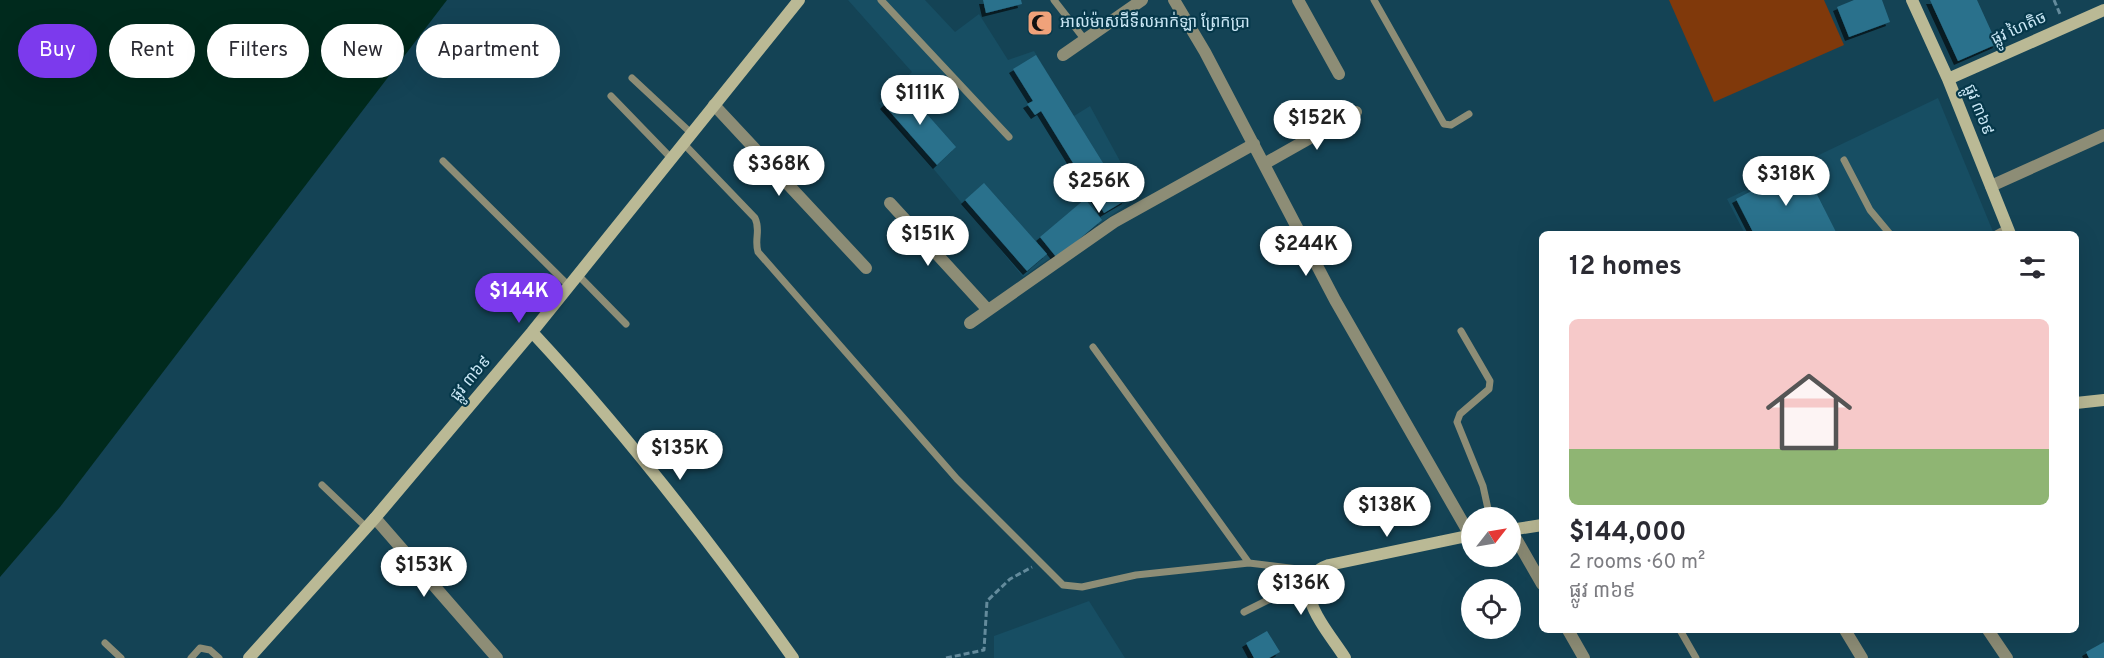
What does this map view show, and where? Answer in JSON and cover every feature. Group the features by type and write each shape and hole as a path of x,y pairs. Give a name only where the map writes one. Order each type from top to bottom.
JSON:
{"street":[{"name":"ផ្លូវ ៣៦៩","path":"252,657 371,523 532,332 799,0"},
{"path":"1063,55 1142,0"},
{"path":"1174,0 1205,52 1335,300 1461,518"},
{"path":"1298,0 1339,74"},
{"name":"ផ្លូវ ៣៦៩","path":"1912,0 1948,79 1991,186 2004,231"},
{"name":"ផ្លូវ ហៃតិច","path":"1948,79 2104,10"},
{"path":"714,105 866,268"},
{"path":"1264,164 1356,112"},
{"path":"1991,186 2103,139"},
{"path":"970,323 1114,222 1254,144"},
{"path":"890,203 988,310"},
{"path":"532,332 596,400 658,477 793,658"},
{"path":"2079,401 2104,400"},
{"path":"371,523 497,658"},
{"path":"1521,528 1539,525"},
{"path":"1345,658 1308,596 1311,575 1329,565 1461,537"},
{"path":"1521,547 1539,579"},
{"path":"1570,633 1584,658"},
{"path":"1847,633 1862,658"},
{"path":"1990,633 2007,658"}],"lane":[{"path":"880,0 1009,137"},
{"path":"1054,0 1085,40"},
{"path":"1374,0 1443,124 1451,125 1468,114"},
{"path":"632,78 692,133"},
{"path":"611,96 671,158"},
{"path":"683,143 755,218 759,226 755,243 758,252 957,479 1063,585 1082,587 1136,575 1249,563 1311,575"},
{"path":"1844,160 1870,210 1888,231"},
{"path":"443,161 569,286"},
{"path":"578,275 626,324"},
{"path":"1461,331 1490,381 1489,389 1460,414 1457,422 1483,486 1488,507"},
{"path":"1094,347 1249,563"},
{"path":"322,485 371,523"},
{"path":"1244,612 1311,575"},
{"path":"1682,633 1696,658"},
{"path":"105,643 121,658"},
{"path":"191,658 200,648 210,650 219,658"}],"path":[{"path":"946,658 984,650 987,601 1010,579 1040,562"}],"shaded area":[{"path":"0,0 447,0 429,24 416,24 416,41 404,56 404,24 321,24 321,78 387,78 60,507 0,577"},
{"path":"848,0 925,0 955,32 979,14 1008,60 1034,51 1074,116 1090,106 1139,196 1023,277 879,103 912,72"},
{"path":"1669,0 1824,0 1844,45 1714,102"},
{"path":"1938,98 1993,231 1743,231 1727,199"},
{"path":"1089,601 1125,658 994,658 994,636"}],"building":[{"path":"983,0 1021,0 1022,4 986,13"},
{"path":"1854,0 1882,0 1890,22 1849,37 1837,7"},
{"path":"1930,0 1977,0 1997,44 1958,61"},
{"path":"1036,55 1126,200 1104,213 1085,182 1080,186 1073,174 1078,171 1041,111 1035,115 1027,104 1033,101 1013,69"},
{"path":"903,87 956,147 937,165 884,105"},
{"path":"1802,165 1835,231 1752,231 1736,199"},
{"path":"984,183 1047,254 1027,271 965,200"},
{"path":"1085,199 1102,220 1057,258 1040,237"},
{"path":"1267,631 1280,652 1269,658 1254,658 1246,643"},
{"path":"2104,642 2104,658 2089,658 2086,652"}],"place":[{"name":"អាល់ម៉ាសជីទីលអាក់ឡា ព្រែកប្រា","path":"1040,23"}]}
